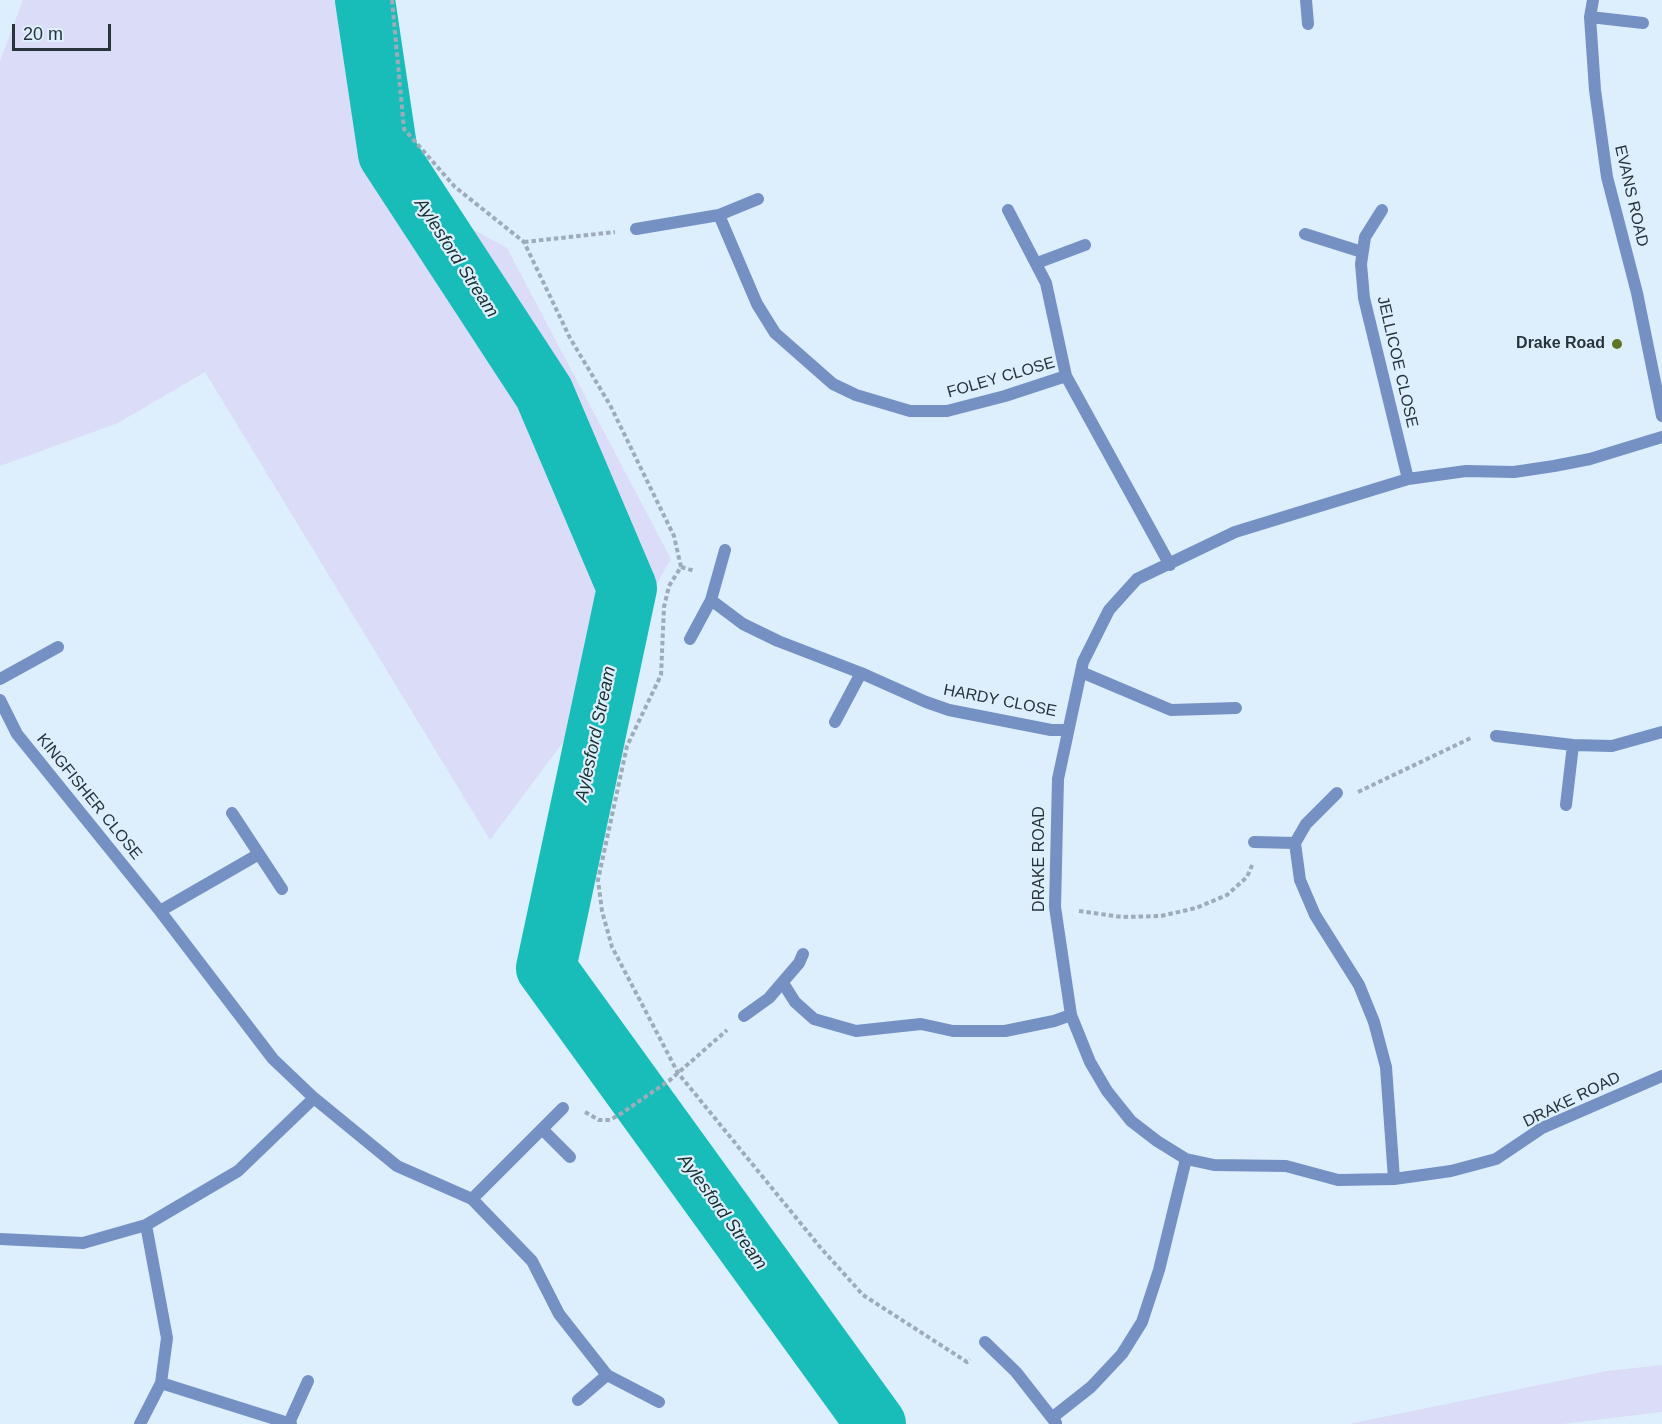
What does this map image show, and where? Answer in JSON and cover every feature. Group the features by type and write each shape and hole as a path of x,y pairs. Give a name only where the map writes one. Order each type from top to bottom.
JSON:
{"street":[{"path":"1306,0 1308,24"},
{"name":"EVANS ROAD","path":"1593,0 1590,17 1595,90 1607,177 1637,293 1662,416"},
{"path":"1590,17 1643,23"},
{"path":"636,229 719,215 758,199"},
{"name":"FOLEY CLOSE","path":"1008,210 1046,283 1066,376 1170,565"},
{"name":"JELLICOE CLOSE","path":"1382,210 1365,237 1362,252 1364,298 1408,479"},
{"name":"FOLEY CLOSE","path":"719,215 757,303 775,333 833,384 856,395 910,411 947,411 1066,376"},
{"path":"1305,234 1362,252"},
{"path":"1037,263 1085,245"},
{"name":"DRAKE ROAD","path":"1662,437 1590,459 1554,466 1514,472 1466,471 1408,479 1234,532 1137,579 1110,610 1081,672 1058,780 1055,907 1071,1015 1090,1062 1107,1091 1131,1121 1186,1159 1214,1165 1286,1166 1338,1180 1394,1179 1451,1171 1496,1159 1542,1128 1662,1076"},
{"path":"690,639 711,600 725,550"},
{"name":"HARDY CLOSE","path":"711,600 743,624 778,641 949,710 1051,730 1067,730"},
{"path":"0,679 58,647"},
{"path":"1081,672 1171,710 1236,708"},
{"path":"836,722 861,673"},
{"name":"KINGFISHER CLOSE","path":"0,700 17,734 160,911 273,1059 314,1098 397,1166 472,1199 532,1261 559,1314 607,1375 658,1402"},
{"path":"1496,736 1573,745 1611,746 1662,732"},
{"path":"1566,805 1573,745"},
{"path":"1337,793 1306,824 1294,843 1300,880 1315,915 1359,985 1374,1022 1386,1067 1394,1179"},
{"path":"232,813 282,889"},
{"path":"1258,842 1294,843"},
{"path":"160,911 259,854"},
{"path":"744,1016 769,998 803,954"},
{"path":"783,982 795,1002 814,1019 856,1031 921,1024 953,1031 1005,1031 1054,1022 1071,1015"},
{"path":"0,1239 83,1243 146,1225 238,1171 314,1098"},
{"path":"472,1199 563,1108"},
{"path":"542,1129 570,1157"},
{"path":"985,1342 1016,1372 1055,1421 1122,1354 1142,1322 1159,1270 1186,1159"},
{"path":"140,1424 161,1383 167,1338 146,1225"},
{"path":"578,1400 607,1375"},
{"path":"161,1383 290,1424 308,1381"}],"path":[{"path":"392,0 404,129 455,187 524,242 570,338 610,405 674,537 681,567 669,586 664,607 661,675 627,746 598,880 602,911 612,947 678,1073 820,1247 863,1295 967,1362 985,1342"},
{"path":"524,242 636,229"},
{"path":"1337,793 1354,794 1484,731 1496,736"},
{"path":"1055,907 1122,917 1161,916 1196,908 1227,895 1247,877 1258,842"},
{"path":"563,1108 575,1106 599,1120 610,1120 670,1080 744,1016"}],"shaded area":[{"path":"23,0 382,0 376,177 507,248 671,559 570,733 490,840 205,372 118,423 0,466 0,61"},
{"path":"1662,1365 1662,1412 1562,1424 1349,1424 1607,1371"}],"waterway":[{"name":"Aylesford Stream","path":"365,0 388,154 544,393 627,588 546,968 876,1424"}],"place":[{"name":"Drake Road","path":"1617,344"}]}
